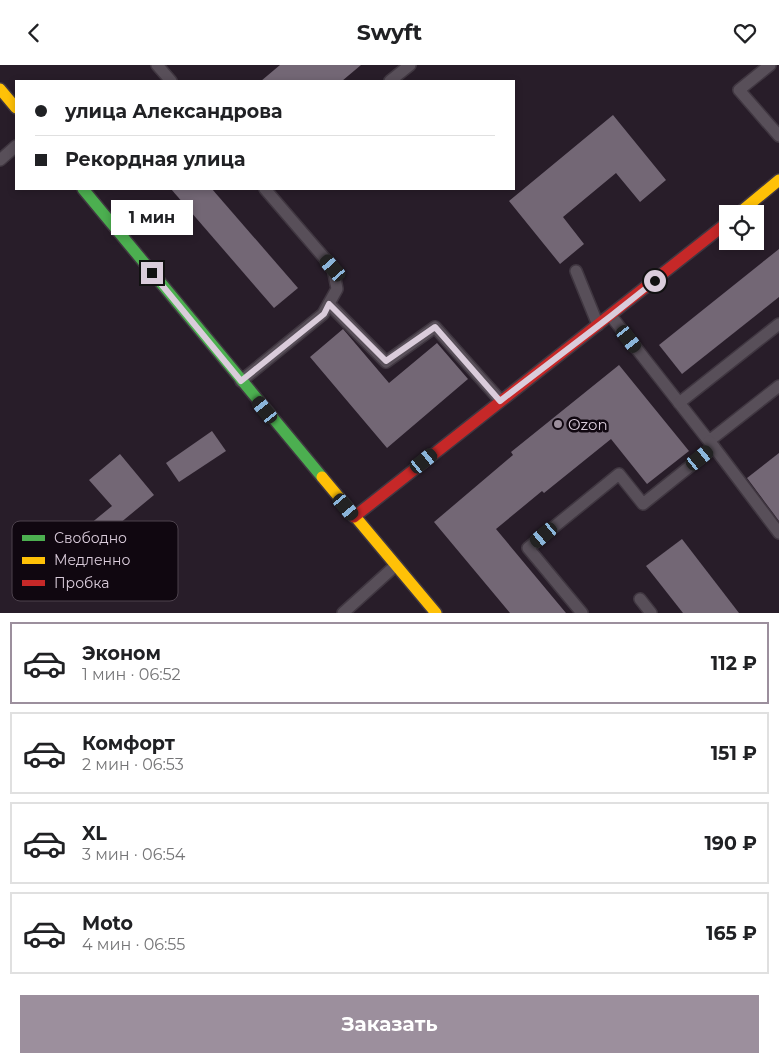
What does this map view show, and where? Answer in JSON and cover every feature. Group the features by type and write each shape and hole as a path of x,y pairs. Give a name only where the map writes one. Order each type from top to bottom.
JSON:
{"main road":[{"path":"0,89 15,107"},
{"path":"749,205 779,181"},
{"path":"84,190 395,566 429,611"},
{"path":"354,517 719,229"}],"lane":[{"path":"157,65 171,80"},
{"path":"770,65 739,89 779,136"},
{"path":"391,80 402,67"},
{"path":"0,159 15,147"},
{"path":"241,381 324,314 337,289 333,268 266,190"},
{"path":"576,271 598,325"},
{"path":"329,304 386,361 435,327 500,401"},
{"path":"611,316 712,444 779,533"},
{"path":"679,403 779,324"},
{"path":"582,613 528,548 619,474 643,504 779,386"},
{"path":"344,613 395,566"},
{"path":"640,599 651,613"}],"building":[{"path":"280,65 361,65 343,80 262,80"},
{"path":"613,115 666,180 640,202 616,173 563,217 584,244 560,264 509,201"},
{"path":"172,190 213,190 298,288 274,308"},
{"path":"779,249 779,297 682,374 659,345"},
{"path":"343,329 389,383 437,343 468,379 387,448 310,357"},
{"path":"619,365 689,451 647,484 611,439 544,493 542,491 496,529 566,613 510,613 434,522 513,455 511,452"},
{"path":"212,431 226,451 179,482 166,463"},
{"path":"779,453 779,521 747,478"},
{"path":"120,454 154,495 123,521 94,521 112,506 89,480"},
{"path":"682,539 739,613 683,613 646,566"}],"traffic: fast":[{"path":"84,190 322,477"}],"traffic: slow":[{"path":"0,89 15,107"},
{"path":"749,205 779,180"},
{"path":"322,477 436,613"}],"traffic: jam":[{"path":"354,517 719,229"}],"place":[{"name":"Ozon","path":"558,424"}],"route":[{"path":"152,273 241,381 324,314 329,304 386,361 435,327 500,401 655,281"}]}
